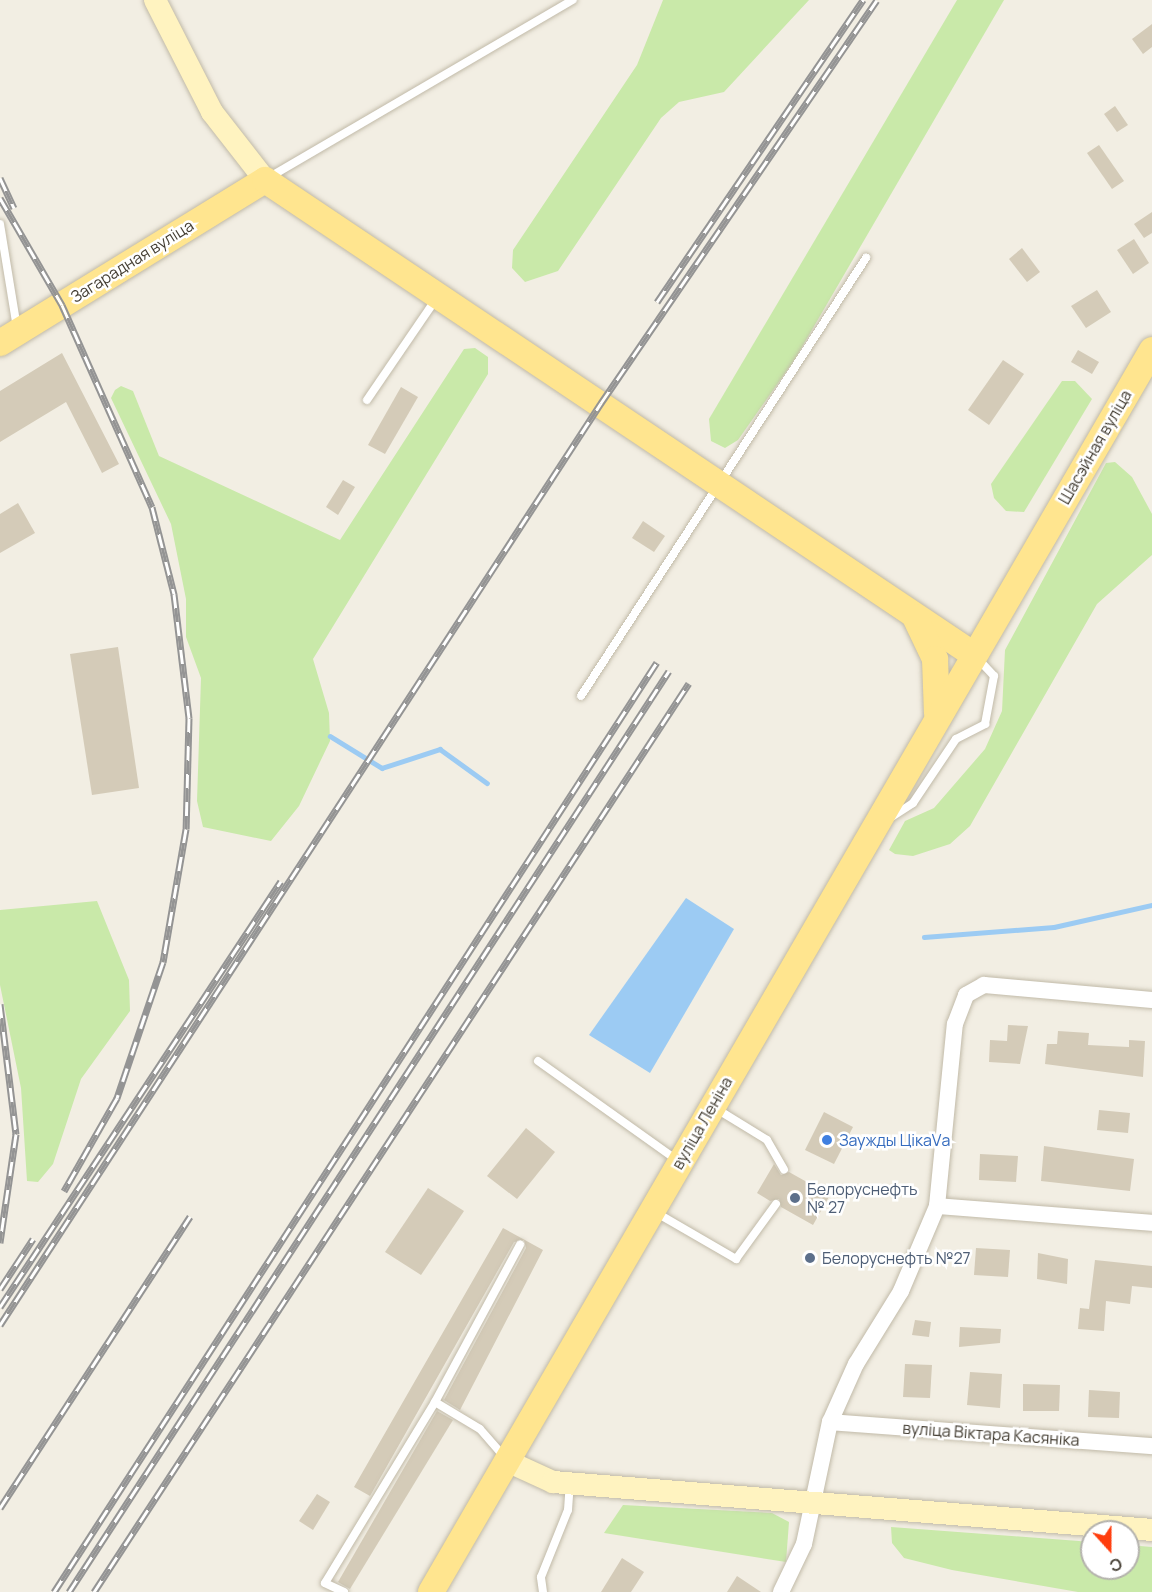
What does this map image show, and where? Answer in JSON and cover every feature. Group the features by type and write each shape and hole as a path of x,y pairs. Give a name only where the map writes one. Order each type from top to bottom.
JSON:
{"main road":[{"path":"265,180 440,294 974,655"},
{"name":"Загарадная вуліца","path":"9,337 265,180"},
{"name":"Шасэйная вуліца","path":"974,655 1152,350"},
{"path":"914,614 935,659 936,720"},
{"name":"вуліца Леніна","path":"431,1592 974,655"}],"street":[{"path":"155,0 212,112 265,180"},
{"path":"781,1592 804,1544 830,1422 856,1364 901,1291 937,1206 955,1024 966,995 984,985 1152,1000"},
{"path":"937,1206 1152,1223"},
{"name":"вуліца Віктара Касяніка","path":"830,1422 1152,1446"},
{"path":"507,1461 539,1478 570,1484 813,1499 1152,1530"}],"lane":[{"path":"265,180 573,0"},
{"path":"0,224 9,337"},
{"path":"581,696 866,258"},
{"path":"368,400 440,294"},
{"path":"875,825 913,803 956,739 985,724 994,676 974,655"},
{"path":"538,1061 679,1162"},
{"path":"711,1106 767,1140 784,1169"},
{"path":"652,1210 736,1258 776,1204"},
{"path":"344,1592 325,1583 435,1402 520,1245"},
{"path":"435,1402 480,1429 507,1461"},
{"path":"543,1592 541,1577 568,1510 570,1484"}],"green space":[{"path":"663,0 809,0 724,92 679,102 661,118 558,271 525,282 512,268 513,250 637,65"},
{"path":"957,0 1004,0 795,359 738,440 725,448 711,441 709,419"},
{"path":"475,348 488,357 488,374 313,659 329,713 330,741 299,806 271,841 203,827 197,801 201,678 186,637 186,599 171,524 111,398 115,390 121,386 133,391 159,456 340,540 464,349"},
{"path":"1062,381 1075,381 1092,399 1024,512 1006,511 994,498 991,484"},
{"path":"1115,462 1132,477 1152,514 1152,555 1097,604 970,826 950,844 913,856 895,854 889,850 905,821 934,808 985,749 1002,711 1005,650 1106,463"},
{"path":"97,901 129,980 130,1011 81,1079 53,1164 38,1182 27,1181 21,1088 0,985 0,910"},
{"path":"623,1505 772,1513 789,1522 786,1562 604,1533"},
{"path":"891,1527 1080,1541 1080,1580 1140,1580 1140,1546 1152,1547 1152,1592 1078,1592 952,1570 904,1558 892,1543"}],"water":[{"path":"686,898 734,929 650,1073 589,1035"}],"building":[{"path":"1152,24 1152,47 1143,54 1132,39"},
{"path":"1115,106 1128,125 1117,132 1104,114"},
{"path":"1099,145 1124,181 1112,189 1087,153"},
{"path":"1152,212 1152,233 1144,238 1134,224"},
{"path":"1134,239 1149,263 1133,274 1117,250"},
{"path":"1022,248 1040,272 1027,282 1009,259"},
{"path":"1097,290 1111,312 1086,328 1071,306"},
{"path":"1078,350 1099,362 1092,374 1071,362"},
{"path":"62,353 119,464 102,473 66,402 0,442 0,391"},
{"path":"1003,360 1024,374 989,425 968,410"},
{"path":"401,387 418,397 385,454 368,445"},
{"path":"343,480 355,487 338,515 326,507"},
{"path":"18,503 35,533 0,553 0,514"},
{"path":"643,521 665,536 654,552 632,538"},
{"path":"118,647 139,788 92,795 70,654"},
{"path":"1008,1025 1028,1026 1020,1064 989,1062 990,1040 1007,1041"},
{"path":"1058,1031 1089,1033 1088,1045 1129,1047 1129,1040 1145,1041 1143,1077 1045,1064 1047,1044 1057,1044"},
{"path":"1099,1110 1130,1113 1128,1133 1097,1130"},
{"path":"824,1112 853,1127 834,1164 805,1150"},
{"path":"526,1128 555,1152 517,1199 487,1176"},
{"path":"1044,1146 1134,1159 1130,1191 1041,1181"},
{"path":"980,1154 1018,1156 1016,1182 979,1180"},
{"path":"774,1164 781,1175 789,1172 830,1195 813,1225 781,1207 779,1199 770,1201 757,1193"},
{"path":"428,1188 464,1211 421,1275 385,1252"},
{"path":"503,1228 543,1250 460,1410 444,1400 526,1248 524,1240 514,1242 370,1496 354,1487"},
{"path":"976,1248 1010,1250 1008,1277 974,1275"},
{"path":"1038,1253 1068,1259 1067,1284 1037,1279"},
{"path":"1095,1260 1152,1266 1152,1288 1132,1286 1130,1304 1106,1301 1104,1331 1078,1329 1080,1308 1089,1309"},
{"path":"915,1320 931,1322 929,1337 912,1335"},
{"path":"960,1327 1001,1329 1000,1343 959,1347"},
{"path":"905,1364 932,1365 930,1398 903,1397"},
{"path":"970,1372 1002,1374 1000,1408 967,1405"},
{"path":"1023,1384 1060,1385 1059,1411 1023,1411"},
{"path":"1089,1390 1120,1392 1119,1418 1088,1417"},
{"path":"437,1411 453,1420 350,1589 338,1582"},
{"path":"317,1494 330,1502 313,1530 299,1521"},
{"path":"622,1558 644,1572 631,1592 601,1592"},
{"path":"737,1576 761,1592 727,1592"}],"waterway":[{"path":"330,736 382,768 440,749 487,783"},
{"path":"924,937 1054,927 1152,905"}],"railway":[{"path":"657,302 863,0"},
{"path":"0,1325 601,403 877,0"},
{"path":"0,178 14,208"},
{"path":"0,198 62,305 152,507 174,594 189,718 186,829 163,962 117,1098 64,1191"},
{"path":"54,1592 657,662"},
{"path":"69,1592 669,671"},
{"path":"94,1592 689,683"},
{"path":"0,1307 281,881"},
{"path":"0,1004 16,1134 0,1243"},
{"path":"0,1508 190,1216"},
{"path":"0,1289 33,1239"}],"place":[{"name":"Заужды ЦікаVа","path":"827,1140"},
{"name":"Белоруснефть № 27","path":"795,1198"},
{"name":"Белоруснефть №27","path":"810,1258"}]}
